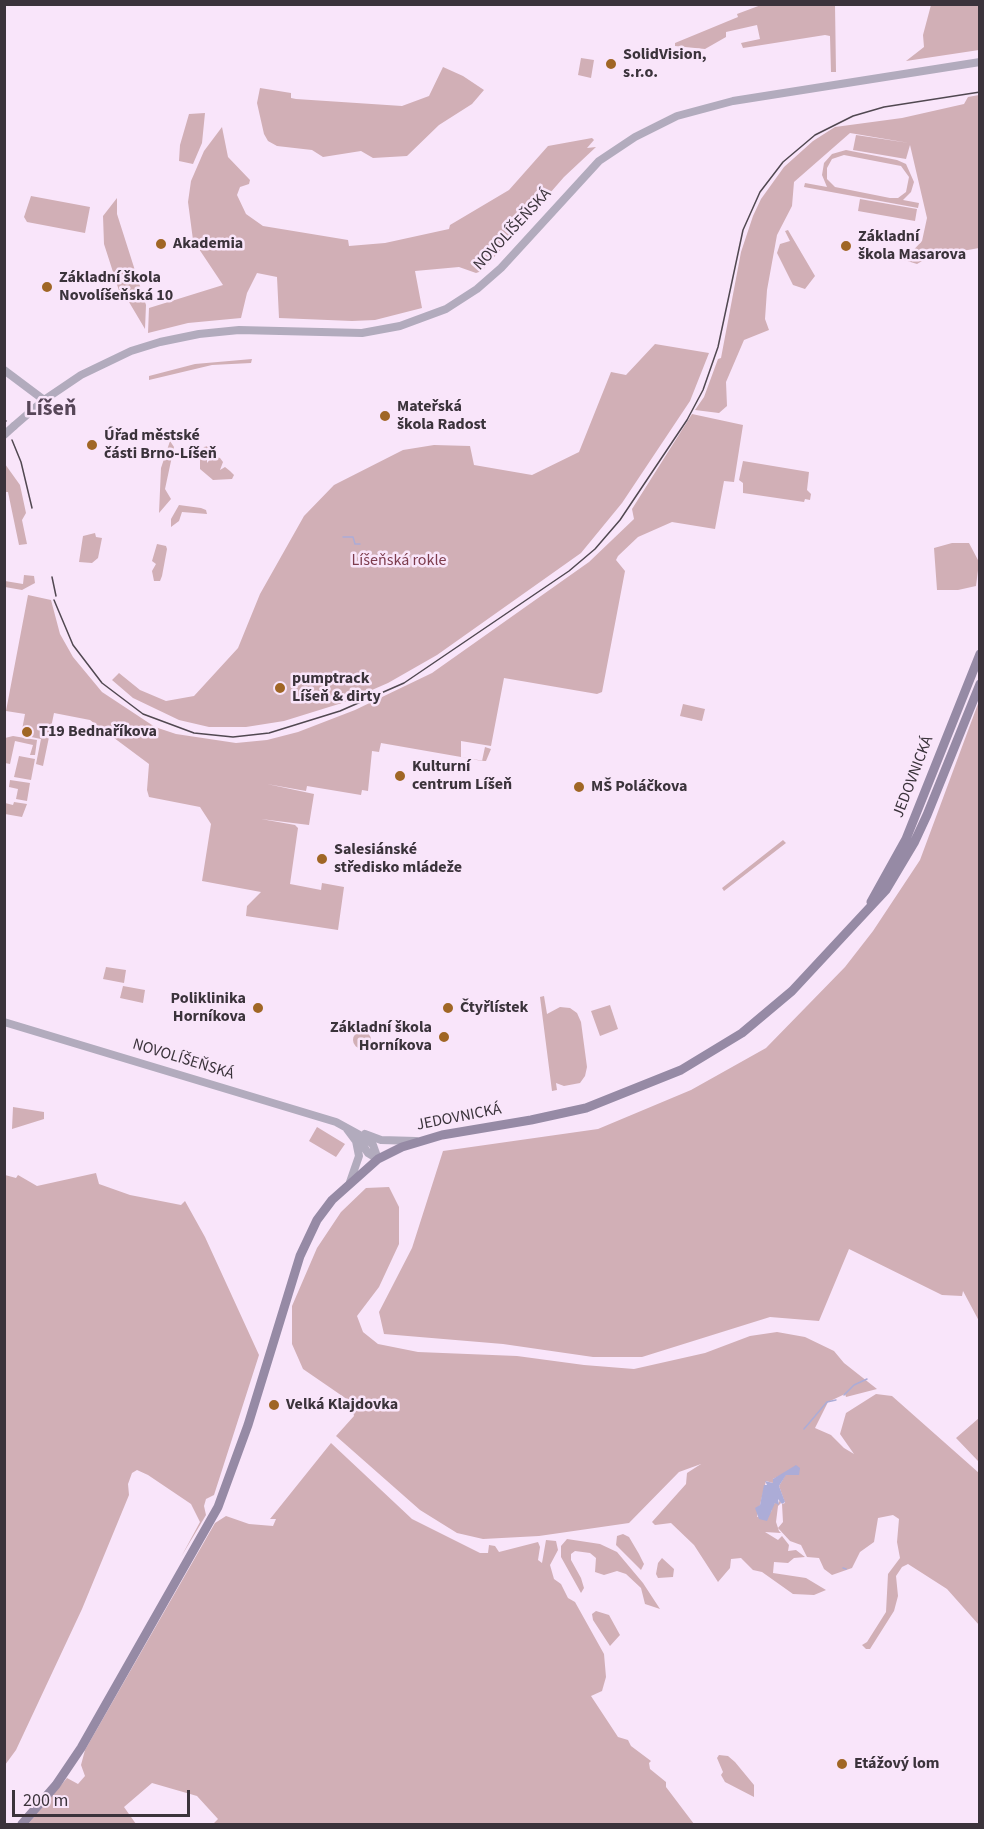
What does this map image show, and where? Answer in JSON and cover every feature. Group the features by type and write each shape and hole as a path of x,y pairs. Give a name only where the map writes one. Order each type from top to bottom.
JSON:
{"main road":[{"name":"JEDOVNICKÁ","path":"869,907 906,839 980,654"},
{"name":"JEDOVNICKÁ","path":"22,1824 56,1785 81,1748 218,1507 244,1436 300,1256 317,1220 350,1182 378,1159 417,1141 575,1111 681,1070 742,1033 792,991 843,939 886,890 914,843 980,684"}],"street":[{"name":"NOVOLÍŠEŇSKÁ","path":"4,435 44,400 72,381 131,351 177,338 240,330 362,333 406,324 439,312 468,296 501,268 599,161 635,136 677,116 732,101 980,62"},
{"path":"4,370 44,400"},
{"name":"NOVOLÍŠEŇSKÁ","path":"4,1022 348,1128 372,1145 378,1159"},
{"path":"348,1128 376,1139 417,1141"},
{"path":"348,1128 359,1148 358,1163 350,1182"}],"green space":[{"path":"761,5 835,5 836,72 831,72 830,36 825,35 743,48 741,43 760,39 757,25 726,32 726,37 705,49 675,46 675,43"},
{"path":"931,5 979,5 979,50 906,61 924,47 923,35"},
{"path":"581,58 594,60 591,78 578,75"},
{"path":"443,67 463,76 484,90 472,104 439,125 407,156 373,158 361,151 323,157 312,150 277,146 268,141 264,134 257,103 260,88 291,93 291,98 296,99 402,106 429,96"},
{"path":"979,95 979,248 929,257 917,264 904,260 922,241 927,218 910,145 906,159 853,150 856,135 909,143 850,133 794,182 792,206 777,235 767,290 765,319 769,330 744,340 726,382 727,406 719,413 695,410 704,397 718,359 721,358 741,252 753,216 761,199 784,167 813,141 835,127 902,118 964,104 968,97"},
{"path":"205,113 202,143 193,164 179,161 180,145 189,114"},
{"path":"222,127 228,157 250,180 249,184 240,187 237,195 246,214 263,226 348,240 349,246 385,243 449,229 450,225 509,190 548,146 592,138 594,140 587,148 596,147 564,177 482,271 476,273 459,267 415,271 422,308 375,320 279,318 277,277 257,273 247,293 241,318 188,323 148,333 149,308 223,285 193,240 188,202 191,181 204,151"},
{"path":"846,150 897,160 906,164 914,182 911,192 903,200 919,203 918,208 804,187 805,183 827,187 822,175 824,163 832,154","holes":["844,155 901,166 909,177 906,192 898,198 835,187 827,179 827,168 832,159"]},
{"path":"31,196 90,207 85,233 27,222 24,217"},
{"path":"117,198 117,214 146,305 145,329 129,302 122,300 104,244 103,216"},
{"path":"860,199 917,209 915,221 858,211"},
{"path":"788,230 815,276 805,289 793,285 777,253 780,244 790,241 785,231"},
{"name":"Líšeňská rokle","path":"655,344 709,353 690,401 622,503 581,553 437,655 388,683 342,703 284,721 246,727 209,727 179,720 133,698 112,680 119,673 140,690 166,701 194,696 238,648 260,594 304,516 334,485 403,450 434,445 470,446 474,465 532,475 579,452 611,372 626,375"},
{"path":"252,359 251,363 212,365 149,380 149,376 195,364"},
{"path":"692,414 743,425 734,482 724,481 715,529 672,522 638,537 618,556 616,560 625,571 602,692 597,694 504,678 491,746 461,741 461,757 381,743 379,752 372,751 368,791 362,790 361,795 307,786 306,791 267,784 314,794 309,825 261,819 295,825 298,828 290,884 321,890 322,883 344,887 338,930 246,916 247,906 261,892 202,881 211,824 200,807 149,797 147,790 149,764 90,720 54,713 43,766 36,764 41,739 21,735 25,714 6,711 28,595 51,600 60,634 73,657 102,692 155,727 176,734 236,743 267,740 298,732 355,710 432,673 589,562 634,519 632,509"},
{"path":"170,441 174,447 165,489 171,499 159,513 161,468"},
{"path":"208,446 212,452 207,458 207,463 213,456 220,458 223,462 220,470 225,467 234,475 232,479 213,480 200,469 200,454 204,447"},
{"path":"743,461 809,472 807,490 811,494 810,500 805,499 804,502 743,493 743,483 739,480"},
{"path":"5,464 20,485 26,513 22,520 27,544 19,545 8,492 5,492"},
{"path":"179,505 201,508 206,510 207,514 182,512 179,521 171,527 171,519"},
{"path":"95,533 96,537 102,538 98,558 92,563 79,562 83,536"},
{"path":"952,543 969,543 979,562 976,586 958,590 937,590 934,548"},
{"path":"157,544 166,546 167,549 160,581 154,581 152,571 156,564 152,561"},
{"path":"24,575 34,576 35,583 22,590 5,587 5,581 23,584"},
{"path":"979,701 979,1321 963,1291 962,1296 942,1295 849,1249 819,1321 770,1317 642,1357 593,1357 503,1344 384,1334 379,1312 412,1248 443,1151 598,1129 691,1090 766,1048 845,967 873,931 920,860"},
{"path":"683,704 705,709 702,721 680,716"},
{"path":"13,736 37,740 35,755 30,755 33,745 15,741 10,764 5,763 5,738"},
{"path":"485,747 491,749 486,761 482,761"},
{"path":"19,756 35,759 31,780 14,777"},
{"path":"10,780 30,783 27,801 16,799 18,789 9,787"},
{"path":"14,802 27,804 22,817 5,814 5,803 13,805"},
{"path":"783,840 786,843 724,891 722,888"},
{"path":"106,967 126,970 124,983 103,979"},
{"path":"123,986 145,990 143,1003 120,998"},
{"path":"544,996 547,1014 560,1007 570,1008 577,1013 581,1022 587,1067 580,1083 564,1086 556,1083 557,1090 552,1091 540,997"},
{"path":"610,1005 618,1029 600,1036 591,1011"},
{"path":"358,1031 366,1031 371,1036 369,1047 358,1049 353,1044 353,1036"},
{"path":"13,1107 44,1112 44,1119 12,1129"},
{"path":"317,1127 345,1144 336,1157 309,1141"},
{"path":"96,1173 99,1184 130,1195 181,1205 185,1201 205,1237 259,1355 214,1495 206,1499 204,1506 206,1515 181,1557 200,1522 191,1504 148,1475 137,1470 132,1473 128,1484 129,1495 82,1609 16,1750 5,1765 5,1175 16,1178 18,1175 37,1186"},
{"path":"389,1187 399,1207 399,1244 379,1287 357,1316 363,1332 378,1344 418,1352 517,1356 634,1369 705,1353 750,1336 777,1332 805,1337 834,1351 844,1363 877,1389 846,1397 845,1394 828,1402 815,1428 831,1435 854,1454 840,1434 846,1413 876,1394 892,1396 979,1473 979,1625 947,1589 908,1564 902,1567 896,1576 898,1596 894,1611 870,1649 862,1645 867,1642 886,1612 888,1574 900,1558 897,1542 899,1519 893,1515 878,1518 874,1542 860,1552 852,1568 832,1575 824,1569 819,1558 807,1557 801,1545 790,1541 778,1528 781,1533 765,1532 778,1540 782,1536 789,1545 788,1551 796,1550 805,1557 794,1558 788,1563 774,1562 773,1573 806,1578 826,1590 814,1595 793,1594 762,1572 753,1570 741,1558 731,1559 730,1568 718,1582 694,1545 671,1523 655,1525 652,1522 686,1484 687,1473 701,1464 679,1472 629,1523 539,1536 483,1539 457,1533 420,1510 336,1436 354,1416 351,1402 303,1369 292,1344 292,1306 317,1248 341,1212 366,1188","holes":["790,1471 795,1475 786,1474 779,1486 785,1503 782,1504 783,1522 778,1528 776,1522 780,1500 778,1504 776,1502 773,1505 771,1512 757,1517 766,1481 773,1483 773,1479"]},
{"path":"979,1418 979,1467 978,1461 956,1438"},
{"path":"331,1443 412,1519 480,1553 488,1553 489,1545 495,1546 499,1552 538,1542 540,1547 538,1560 542,1563 546,1540 556,1541 558,1550 550,1565 554,1579 561,1584 568,1598 575,1602 604,1654 606,1677 602,1691 591,1696 618,1737 628,1740 631,1746 651,1761 650,1769 666,1782 666,1787 694,1824 213,1824 218,1819 197,1796 152,1783 124,1807 136,1824 28,1824 67,1778 78,1784 85,1776 81,1765 85,1750 215,1523 226,1516 249,1524 273,1526 276,1519 270,1519"},
{"path":"623,1534 629,1537 644,1564 641,1570 616,1545 617,1536"},
{"path":"567,1539 600,1544 617,1552 643,1583 660,1609 645,1604 641,1588 626,1574 617,1571 604,1575 595,1572 596,1558 590,1553 575,1551 571,1554 571,1560 581,1578 584,1588 581,1593 561,1557 561,1546"},
{"path":"662,1558 674,1569 673,1577 658,1578 656,1574 658,1563"},
{"path":"596,1611 609,1615 620,1635 610,1646 593,1620 592,1614"},
{"path":"719,1755 728,1756 735,1762 754,1785 754,1797 725,1782 717,1758"}],"water":[{"path":"796,1465 800,1468 799,1475 786,1475 779,1486 785,1502 782,1504 778,1499 779,1505 775,1503 767,1521 759,1519 755,1508 760,1505 764,1485 767,1485 765,1481 773,1483 773,1479"}],"waterway":[{"path":"343,537 353,537 355,544 360,544"},
{"path":"844,1395 854,1385 867,1379"},
{"path":"804,1429 827,1402 836,1400"}],"tram line":[{"path":"54,600 73,645 102,683 143,714 194,733 233,737 269,733 340,711 404,683 569,571 595,549 620,520 687,420 703,390 718,347 743,230 760,192 783,162 815,135 853,116 884,107 980,92"},
{"path":"12,440 21,462 32,508"},
{"path":"52,577 56,596"}],"place":[{"name":"SolidVision, s.r.o.","path":"611,64"},
{"name":"Akademia","path":"161,244"},
{"name":"Základní škola Masarova","path":"846,246"},
{"name":"Základní škola Novolíšeňská 10","path":"47,287"},
{"name":"Mateřská škola Radost","path":"385,416"},
{"name":"Úřad městské části Brno-Líšeň","path":"92,445"},
{"name":"pumptrack Líšeň & dirty","path":"280,688"},
{"name":"T19 Bednaříkova","path":"27,732"},
{"name":"Kulturní centrum Líšeň","path":"400,776"},
{"name":"MŠ Poláčkova","path":"579,787"},
{"name":"Salesiánské středisko mládeže","path":"322,859"},
{"name":"Poliklinika Horníkova","path":"258,1008"},
{"name":"Čtyřlístek","path":"448,1008"},
{"name":"Základní škola Horníkova","path":"444,1037"},
{"name":"Velká Klajdovka","path":"274,1405"},
{"name":"Etážový lom","path":"842,1764"}],"district":[{"name":"Líšeň","path":"51,410"}]}
